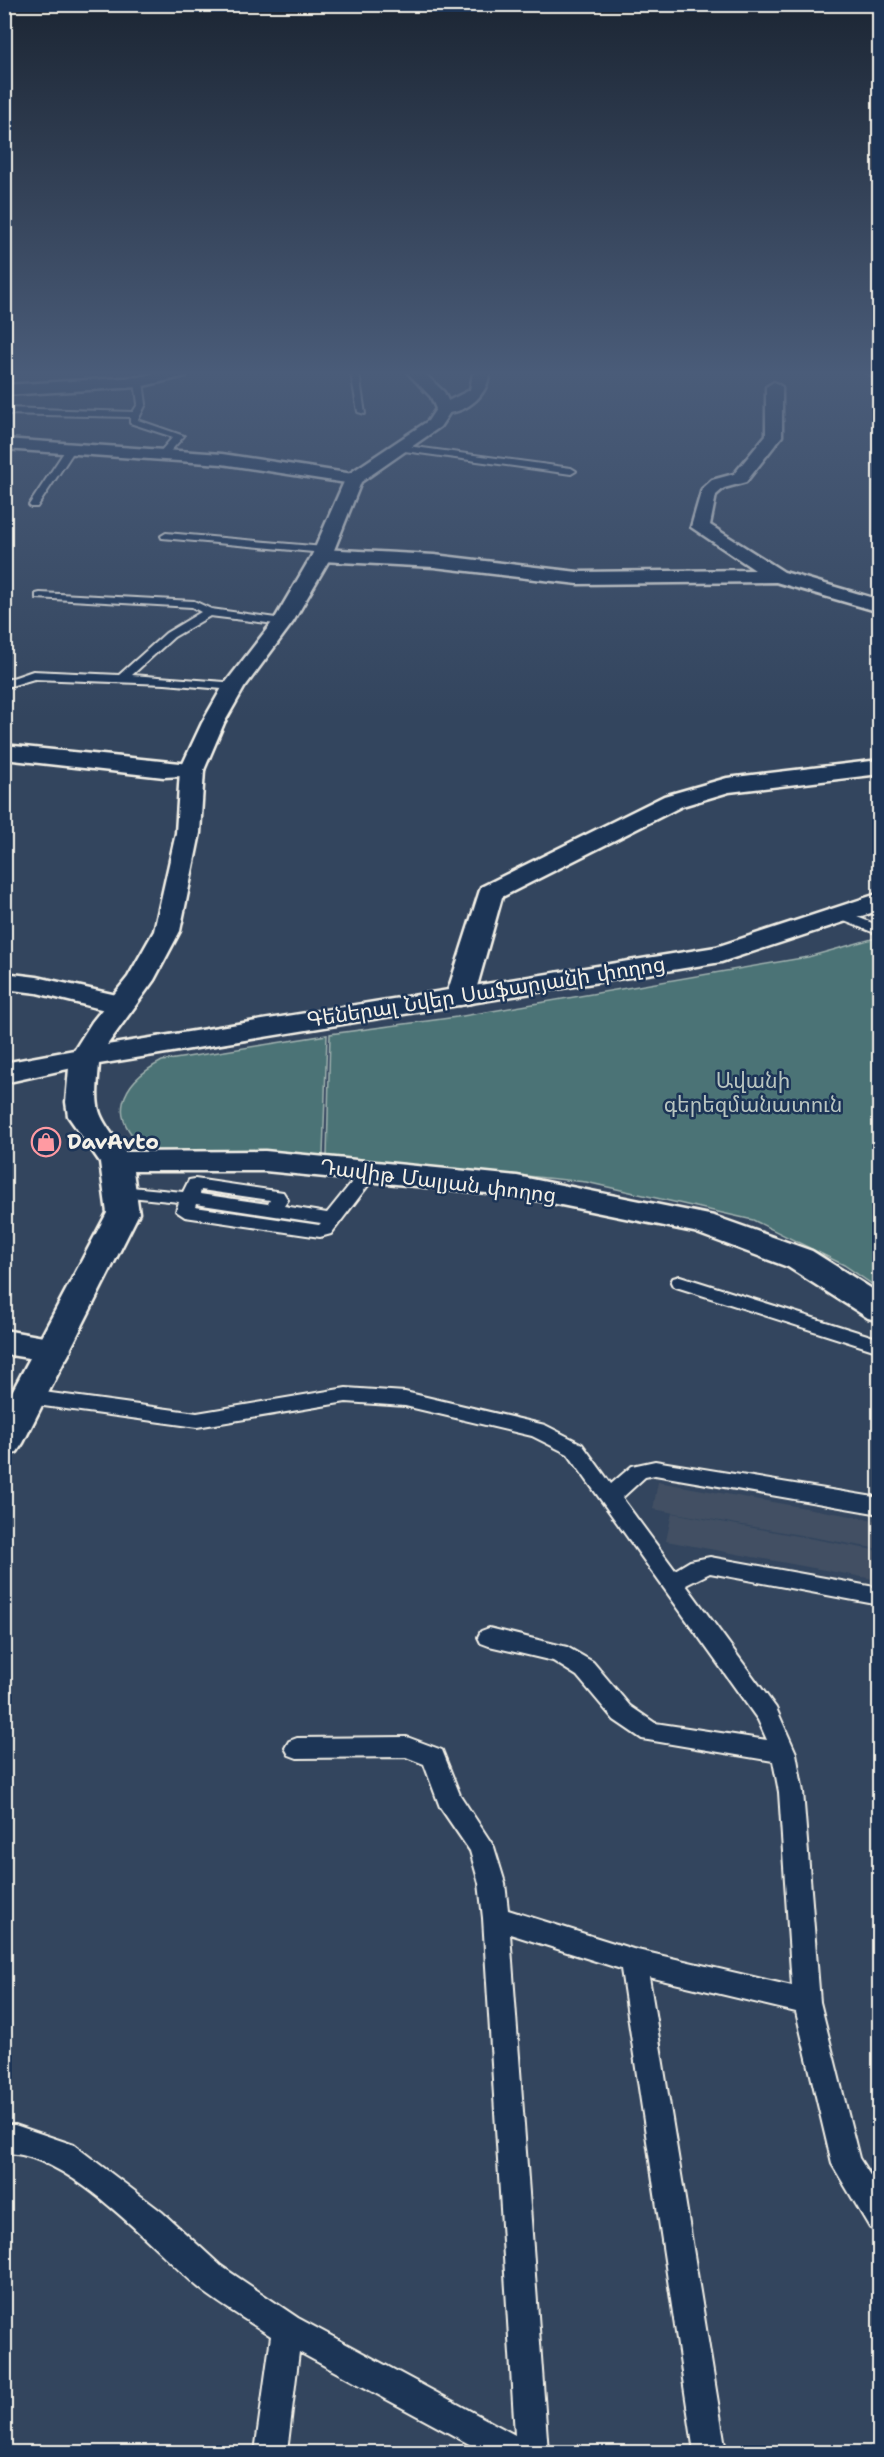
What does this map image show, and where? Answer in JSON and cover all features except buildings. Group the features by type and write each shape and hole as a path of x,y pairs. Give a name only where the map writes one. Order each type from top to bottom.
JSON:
{"street":[{"path":"4,1443 123,1213 118,1177 83,1116 81,1102 85,1057 102,1028 140,980 167,931 188,833 192,770 213,723 234,686 283,622 323,552 349,488"},
{"path":"714,488 708,493 700,527 777,576 879,606"},
{"path":"323,552 434,561 578,578 777,576"},
{"path":"4,752 164,770 192,770"},
{"path":"460,997 490,894 673,801 727,785 879,767"},
{"name":"Գեներալ Նվեր Սաֆարյանի փողոց","path":"4,1074 13,1070 85,1057 721,954 879,901"},
{"path":"4,981 37,985 121,1005"},
{"name":"Դավիթ Մալյան փողոց","path":"118,1177 265,1161 517,1186 702,1223 800,1259 879,1310"},
{"path":"4,1342 53,1350"}],"lane":[{"path":"34,506 46,488"},
{"path":"166,536 323,552"},
{"path":"40,596 194,604 208,612 283,622"},
{"path":"121,679 170,635 208,612"},
{"path":"4,685 33,675 234,686"},
{"path":"839,914 879,931"},
{"path":"189,1198 185,1211 320,1231 325,1230 370,1172"},
{"path":"118,1177 189,1198 333,1219"},
{"path":"680,1282 879,1346"},
{"path":"29,1397 197,1420 346,1395 405,1399 538,1430 575,1449 768,1715 784,1753 791,1792 807,2002 846,2164 879,2218"},
{"path":"610,1497 639,1471 655,1468 879,1506"},
{"path":"672,1582 698,1567 710,1564 879,1597"},
{"path":"489,1637 559,1653 585,1669 622,1713 650,1732 784,1753"},
{"path":"297,1748 408,1747 434,1757 449,1800 481,1847 492,1883 496,1918 532,2452"},
{"path":"496,1918 633,1961 807,2002"},
{"path":"633,1961 710,2452"},
{"path":"4,2139 15,2139 64,2155 152,2222 210,2277 287,2329 515,2452"},
{"path":"271,2452 287,2329"}],"shaded area":[{"path":"658,1482 879,1521 879,1549 653,1509"},
{"path":"672,1513 879,1551 879,1580 666,1541"}],"green space":[{"name":"Ավանի գերեզմանատուն","path":"879,937 879,1289 844,1265 753,1220 586,1182 327,1156 330,1034 457,1017 808,957"},
{"path":"327,1035 323,1155 149,1150 135,1138 127,1126 123,1114 123,1102 128,1091 136,1080 162,1061"}],"place":[{"name":"DavAvto","path":"46,1142"}]}
